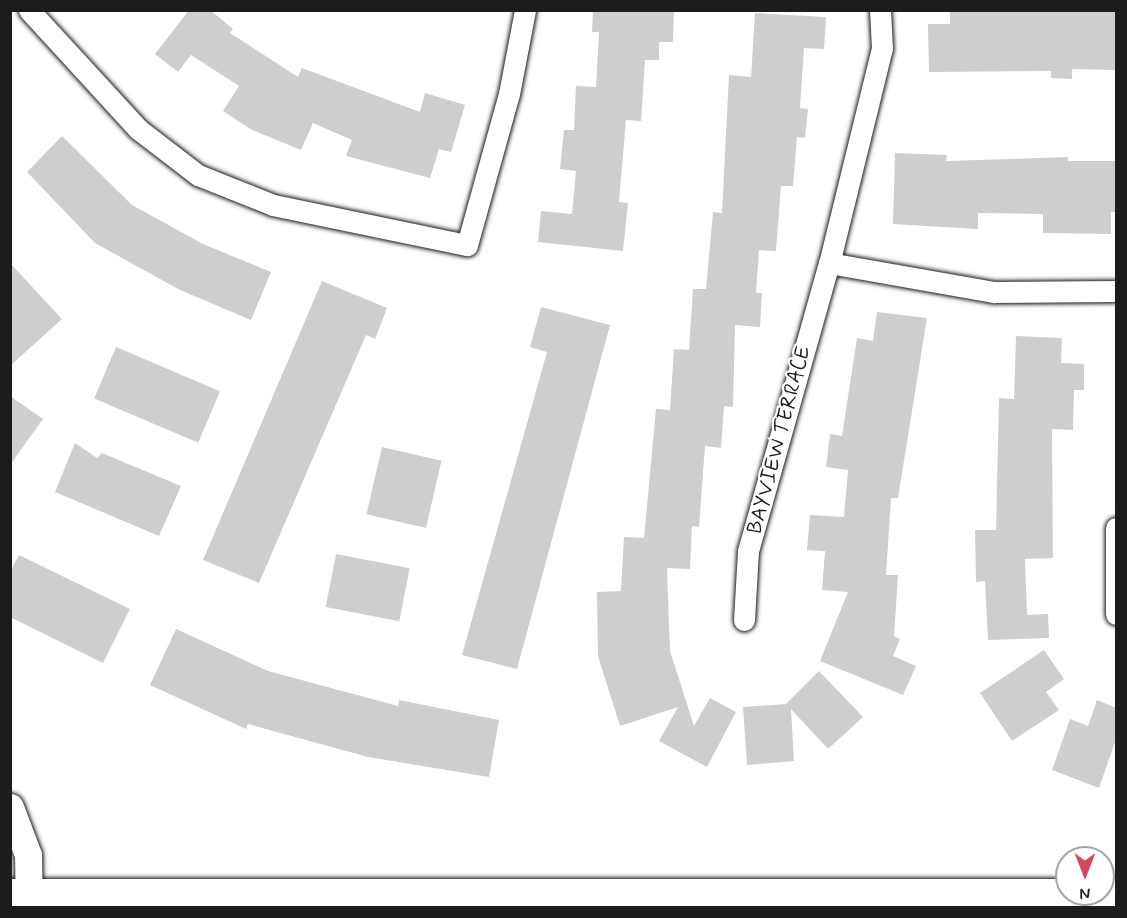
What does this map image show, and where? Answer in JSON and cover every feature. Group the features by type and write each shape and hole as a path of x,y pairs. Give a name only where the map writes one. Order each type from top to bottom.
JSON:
{"main road":[{"path":"20,894 1116,894"}],"street":[{"path":"29,10 138,129 198,176 273,205 467,245 509,94 525,10"},
{"name":"BAYVIEW TERRACE","path":"744,620 748,551 829,263 882,48 880,10"},
{"path":"829,263 994,292 1116,291"},
{"path":"1116,528 1116,614"},
{"path":"10,807 28,855 20,894"}],"building":[{"path":"189,10 210,10 233,29 230,33 298,77 302,68 420,112 425,93 465,105 451,152 439,149 430,178 346,156 352,140 313,123 301,150 252,130 223,111 239,86 191,55 178,72 155,54"},
{"path":"593,10 674,10 673,42 659,42 659,60 645,60 641,121 626,120 619,202 628,203 623,251 538,242 541,211 572,214 576,171 560,169 564,130 574,130 576,86 596,87 599,32 592,32"},
{"path":"950,10 1116,10 1116,70 1072,69 1072,79 1051,78 1051,71 929,72 928,24 950,24"},
{"path":"755,13 826,17 824,49 804,48 800,108 808,109 805,138 797,137 793,186 781,186 776,251 759,250 756,293 762,293 760,327 735,325 733,407 724,406 721,448 705,446 699,527 692,526 690,569 667,568 670,651 694,726 710,698 736,712 707,767 659,741 678,707 620,726 598,656 597,592 621,591 624,537 644,538 656,409 670,410 674,349 689,350 693,289 706,289 713,212 722,213 729,75 751,77"},
{"path":"62,136 132,205 203,244 271,272 251,320 180,290 95,243 27,172"},
{"path":"895,153 947,155 946,161 1068,157 1068,161 1116,161 1116,212 1111,212 1111,234 1043,233 1043,214 978,213 978,229 893,224"},
{"path":"10,263 62,319 10,366"},
{"path":"322,281 387,308 375,339 366,335 259,583 203,560"},
{"path":"541,307 610,325 517,669 462,655 547,352 530,347"},
{"path":"877,312 927,318 898,498 891,498 886,575 898,575 894,636 900,639 893,656 916,666 903,695 820,661 848,592 822,590 825,551 807,550 810,515 844,517 848,470 826,467 830,434 842,436 857,338 873,341"},
{"path":"1016,336 1062,338 1061,363 1084,364 1084,390 1074,390 1073,430 1052,429 1053,558 1025,559 1027,615 1048,614 1049,638 988,640 985,581 976,582 975,530 996,530 999,398 1014,399"},
{"path":"116,347 220,391 198,443 94,399"},
{"path":"10,396 43,419 10,465"},
{"path":"75,443 97,458 102,453 181,486 159,536 55,492"},
{"path":"382,447 441,461 426,528 366,514"},
{"path":"336,554 410,568 399,621 326,607"},
{"path":"19,555 130,609 103,663 10,617 10,572"},
{"path":"176,629 268,671 398,706 399,700 499,720 489,777 368,757 248,724 246,729 150,685"},
{"path":"1044,650 1064,679 1046,692 1059,710 1012,741 980,693"},
{"path":"819,671 863,717 828,749 791,709 794,761 747,765 743,707 786,704"},
{"path":"1097,700 1116,708 1116,739 1099,788 1052,770 1070,719 1088,726"}]}
